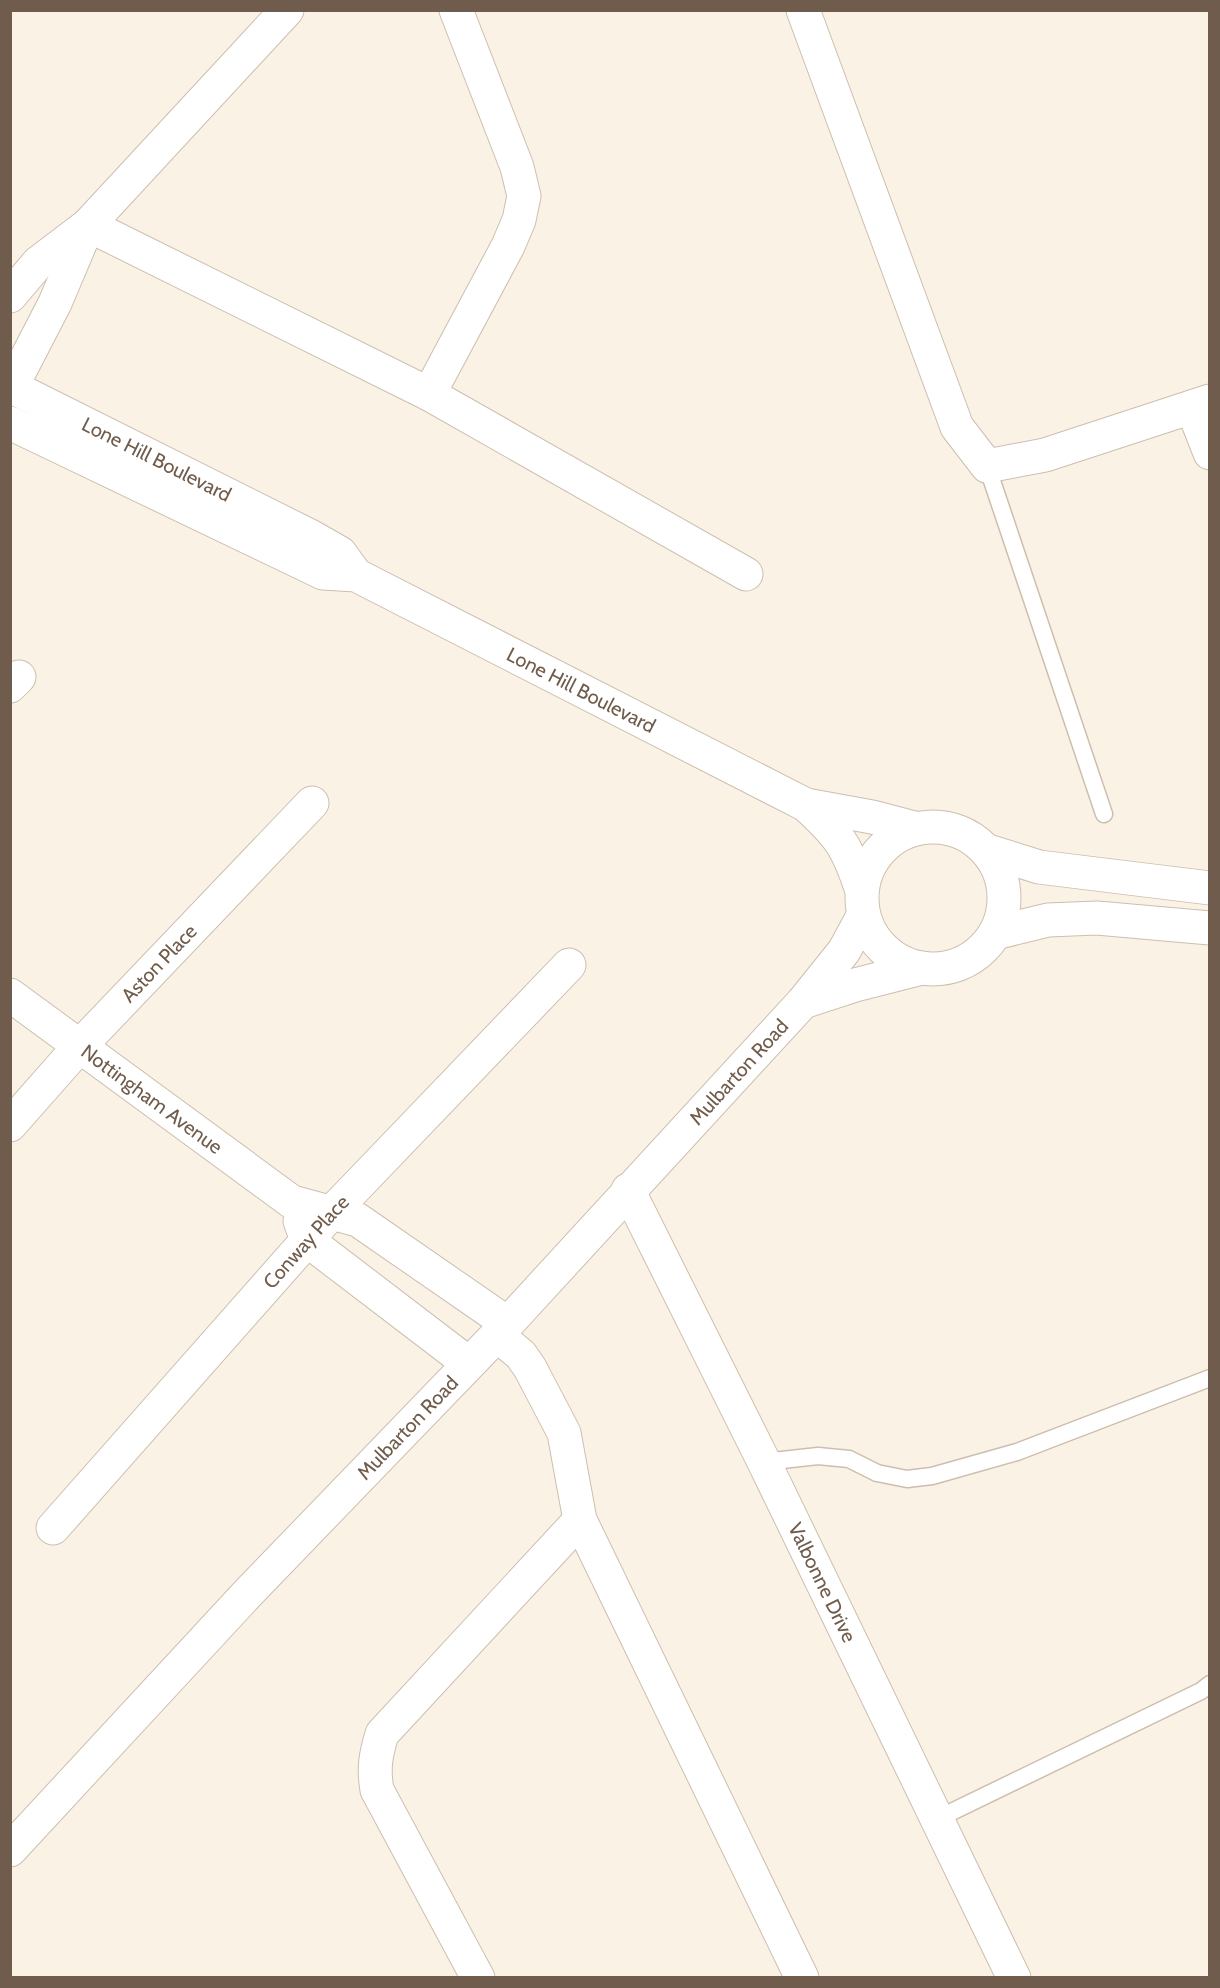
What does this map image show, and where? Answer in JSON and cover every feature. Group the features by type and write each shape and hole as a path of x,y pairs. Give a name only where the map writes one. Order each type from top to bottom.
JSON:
{"street":[{"path":"10,296 38,263 88,225 287,10"},
{"path":"429,394 507,246 519,220 524,196 517,167 456,10"},
{"path":"803,10 957,427 987,466 1045,455 1201,404 1209,453"},
{"path":"11,388 55,303 88,225"},
{"path":"88,225 429,394 746,574"},
{"name":"Lone Hill Boulevard","path":"11,388 312,537 340,553 356,575"},
{"name":"Lone Hill Boulevard","path":"10,423 323,573 356,575 806,805 872,817 914,828"},
{"name":"Aston Place","path":"10,1125 78,1048 312,803"},
{"name":"Lone Hill Boulevard","path":"806,805 842,841 850,854 862,902"},
{"name":"Mulbarton Road","path":"10,1850 248,1593 502,1329 803,1002 844,951 862,902 871,862 889,841 914,828 941,827 967,835 988,851 1039,867 1209,888"},
{"name":"Mulbarton Road","path":"803,1002 855,985 922,968 951,967 976,955 995,933 1005,906 1002,877 988,851"},
{"name":"Mulbarton Road","path":"862,902 875,941 896,959 922,968"},
{"path":"995,933 1048,920 1097,918 1209,928"},
{"name":"Conway Place","path":"53,1528 333,1211 569,965"},
{"name":"Nottingham Avenue","path":"10,995 78,1048 292,1202 333,1211 358,1220 502,1329 530,1368 564,1433 580,1520 802,1977"},
{"name":"Valbonne Drive","path":"628,1190 764,1462 1014,1977"},
{"path":"292,1202 308,1240 468,1363"},
{"path":"478,1977 376,1790 373,1768 376,1754 382,1734 580,1520"}],"lane":[{"path":"987,466 1104,814"},
{"path":"764,1462 818,1456 849,1459 877,1473 907,1479 932,1476 1017,1452 1209,1378"},
{"path":"937,1819 1202,1691 1209,1684"}]}
